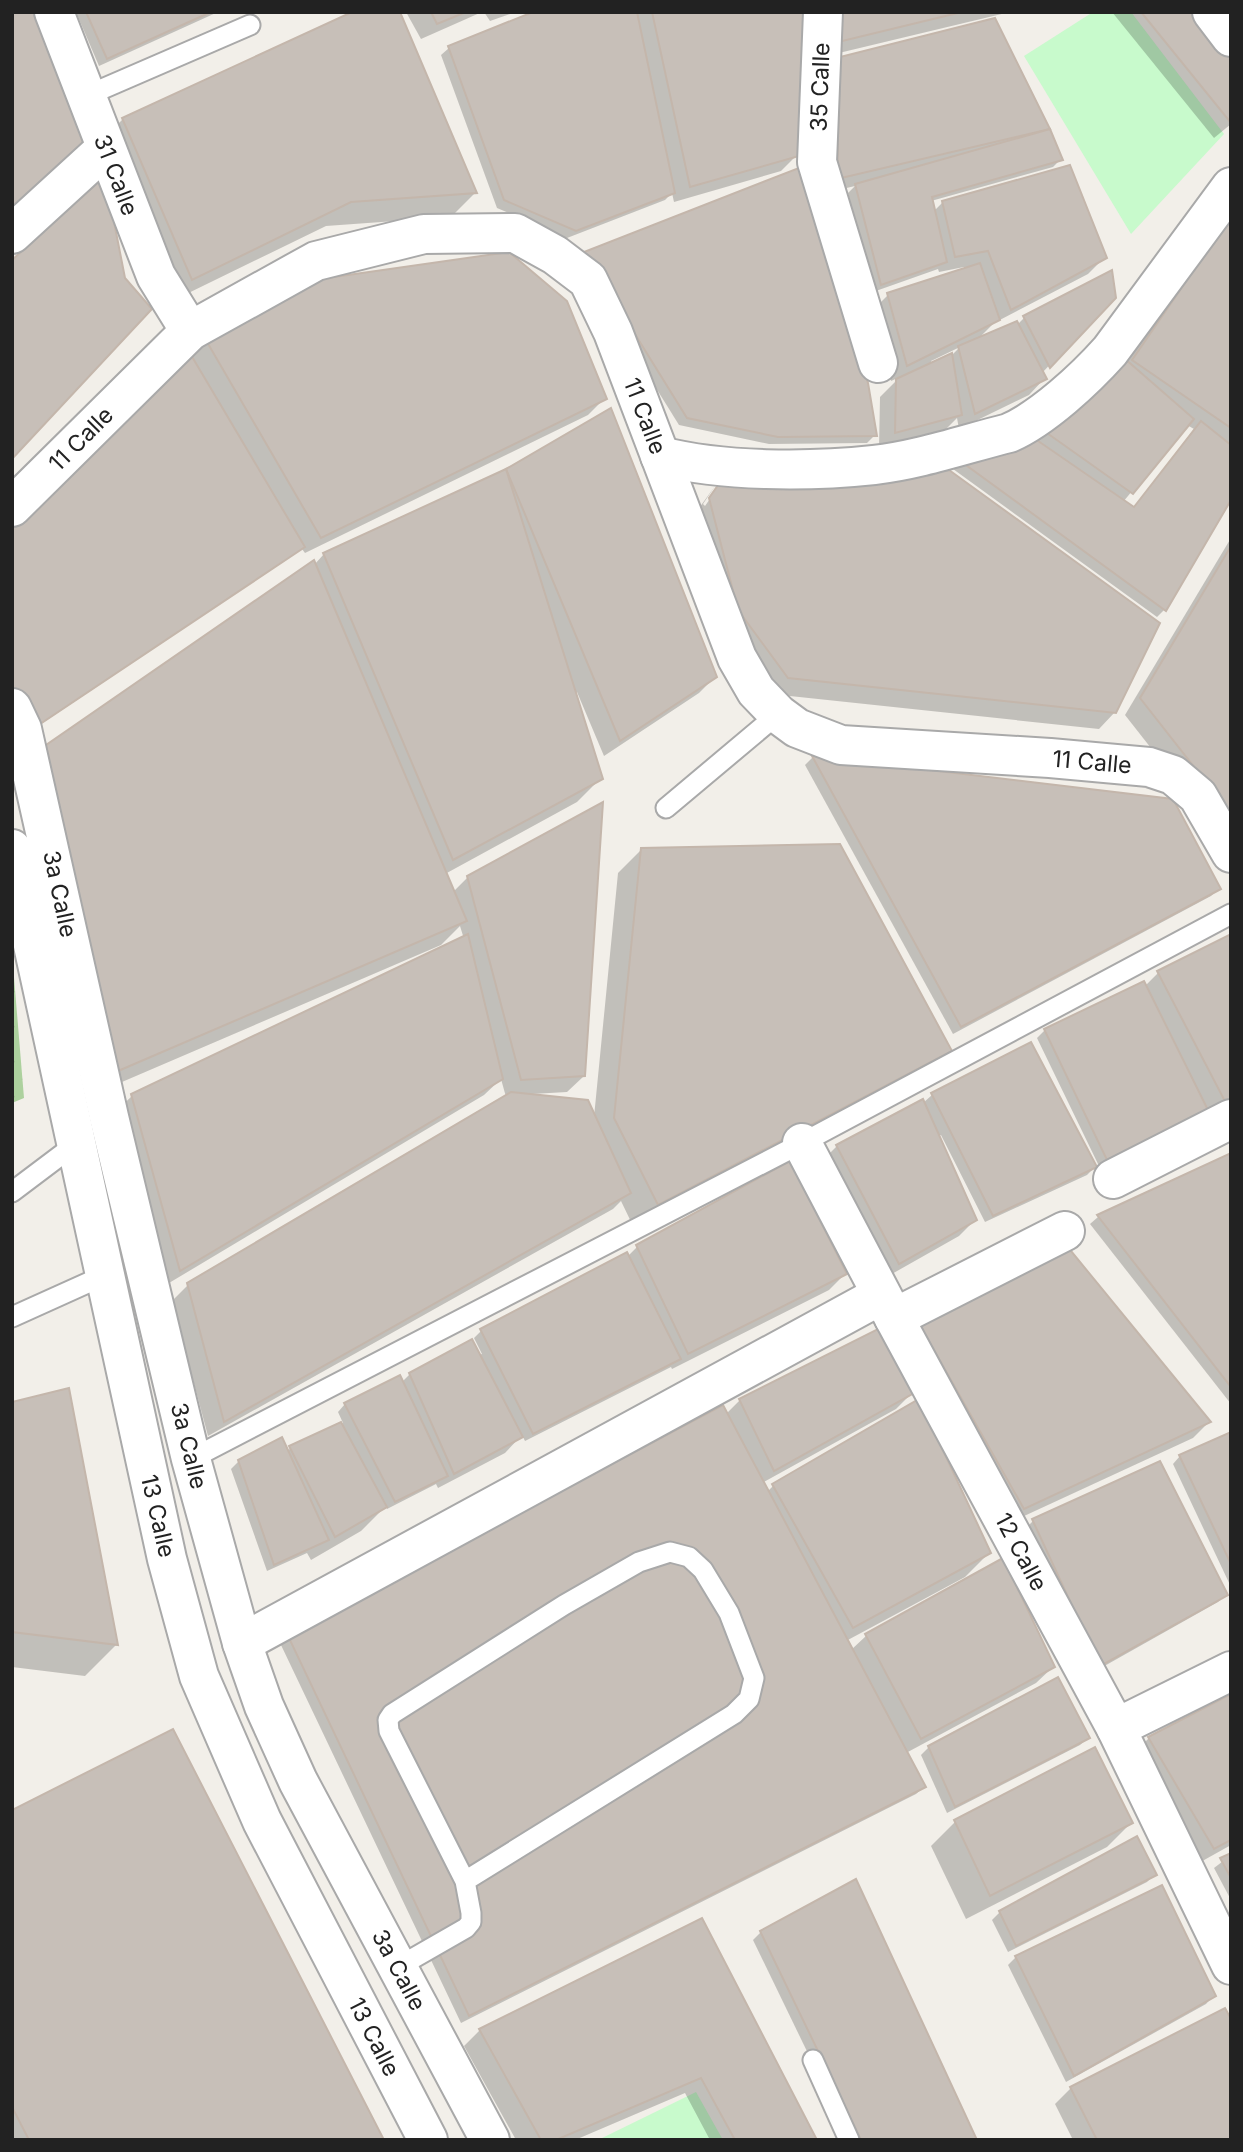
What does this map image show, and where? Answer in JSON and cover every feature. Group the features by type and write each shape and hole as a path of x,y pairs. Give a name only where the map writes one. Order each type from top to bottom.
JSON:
{"street":[{"name":"31 Calle","path":"54,12 156,276 190,331"},
{"name":"35 Calle","path":"823,12 817,162 878,363"},
{"path":"1212,12 1231,37"},
{"path":"12,234 106,148"},
{"path":"660,456 707,466 786,469 873,465 997,437 1019,429 1033,421 1095,368 1110,351 1231,187"},
{"name":"11 Calle","path":"12,507 190,331 316,261 424,234 515,233 555,255 588,280 613,332 737,658 756,691 778,714 797,728 841,745 1149,767 1173,775 1198,796 1231,853"},
{"name":"3a Calle","path":"12,708 22,729 25,852 109,1118 191,1459 242,1643 264,1706 298,1781 490,2140"},
{"name":"13 Calle","path":"25,852 77,1143 167,1559 199,1675 262,1821 428,2140"},
{"path":"1113,1179 1231,1119"},
{"name":"12 Calle","path":"802,1143 887,1306 1116,1728 1231,1965"},
{"path":"242,1643 887,1306 1065,1231"},
{"path":"1116,1728 1231,1671"},
{"path":"306,1905 352,1880"}],"lane":[{"path":"86,96 250,25"},
{"path":"666,808 778,714"},
{"path":"191,1459 802,1143 1231,914"},
{"path":"12,1192 109,1118"},
{"path":"12,1317 105,1275"},
{"path":"398,1968 466,1928 471,1922 471,1913 465,1881 389,1731 388,1720 392,1714 564,1605 639,1562 670,1552 689,1557 703,1570 729,1613 754,1678 749,1699 734,1714 465,1881"},
{"path":"813,2060 849,2140"}],"green space":[{"path":"1093,12 1131,12 1224,134 1131,234 1024,56"},
{"path":"12,953 24,1098 12,1103"},
{"path":"696,2092 723,2140 598,2140"}],"building":[{"path":"12,12 38,12 89,145 12,218"},
{"path":"86,12 211,12 107,59"},
{"path":"352,12 400,12 477,193 351,202 192,280 122,118"},
{"path":"431,12 466,12 437,24"},
{"path":"533,12 637,12 675,193 576,231 504,200 448,46"},
{"path":"652,12 804,12 799,156 690,187"},
{"path":"835,12 962,12 834,43"},
{"path":"1141,12 1207,12 1231,43 1231,123"},
{"path":"995,18 1050,129 837,179 840,57"},
{"path":"1050,129 1063,160 932,197 947,262 881,285 855,184"},
{"path":"1070,165 1107,258 1011,310 988,251 955,257 942,201"},
{"path":"804,166 868,383 877,436 778,437 687,418 584,252"},
{"path":"105,176 125,278 152,309 12,459 12,260"},
{"path":"1231,216 1231,428 1132,360"},
{"path":"509,252 567,301 607,399 321,538 200,330 320,279"},
{"path":"980,263 1000,320 907,366 887,293"},
{"path":"1112,270 1116,298 1050,368 1023,316"},
{"path":"1017,321 1047,379 975,414 958,346"},
{"path":"1116,351 1194,419 1133,494 1037,426"},
{"path":"952,353 962,415 895,433 896,379"},
{"path":"191,355 305,547 31,730 12,695 12,527"},
{"path":"611,408 717,677 620,741 506,469"},
{"path":"1201,421 1231,445 1231,500 1166,611 959,460 1028,434 1134,507"},
{"path":"506,469 603,779 453,860 323,553"},
{"path":"949,470 1160,623 1116,713 788,678 738,610 709,498 728,471"},
{"path":"1231,546 1231,814 1140,698"},
{"path":"314,560 467,921 118,1071 36,752"},
{"path":"812,756 1173,799 1221,889 961,1027"},
{"path":"603,802 585,1076 521,1080 467,876"},
{"path":"840,844 952,1051 658,1205 614,1118 641,848"},
{"path":"468,934 503,1079 180,1271 131,1094"},
{"path":"1231,934 1231,1108 1229,1109 1157,971"},
{"path":"1144,981 1209,1112 1107,1160 1044,1029"},
{"path":"1031,1042 1097,1167 993,1216 931,1093"},
{"path":"511,1092 588,1100 631,1193 224,1422 187,1283"},
{"path":"923,1099 977,1220 899,1264 836,1145"},
{"path":"1231,1153 1231,1387 1097,1215"},
{"path":"790,1161 847,1274 688,1354 636,1245"},
{"path":"1062,1240 1211,1422 1024,1509 913,1313"},
{"path":"627,1252 681,1359 533,1434 480,1329"},
{"path":"882,1327 914,1393 774,1471 739,1399"},
{"path":"472,1339 523,1437 454,1474 409,1373"},
{"path":"400,1375 448,1476 395,1502 344,1403"},
{"path":"69,1388 118,1645 12,1632 12,1402"},
{"path":"919,1399 991,1553 853,1628 772,1484"},
{"path":"723,1405 926,1787 469,2016 288,1636"},
{"path":"341,1422 387,1507 335,1537 289,1446"},
{"path":"1231,1432 1231,1564 1179,1455"},
{"path":"282,1437 329,1540 274,1565 238,1460"},
{"path":"1160,1461 1228,1595 1100,1666 1032,1519"},
{"path":"1003,1558 1055,1667 921,1739 865,1634"},
{"path":"1058,1677 1090,1738 955,1807 928,1746"},
{"path":"1231,1694 1231,1840 1214,1849 1148,1737"},
{"path":"173,1729 384,2140 29,2140 12,2107 12,1810"},
{"path":"1095,1747 1133,1823 990,1896 954,1820"},
{"path":"1137,1836 1157,1875 1016,1946 999,1911"},
{"path":"1231,1853 1231,1878 1220,1858"},
{"path":"856,1879 977,2140 861,2140 760,1931"},
{"path":"1162,1885 1216,1996 1074,2076 1015,1956"},
{"path":"702,1918 817,2140 735,2140 701,2078 556,2140 541,2140 479,2029"},
{"path":"1225,2008 1231,2019 1231,2140 1097,2140 1070,2087"}]}
